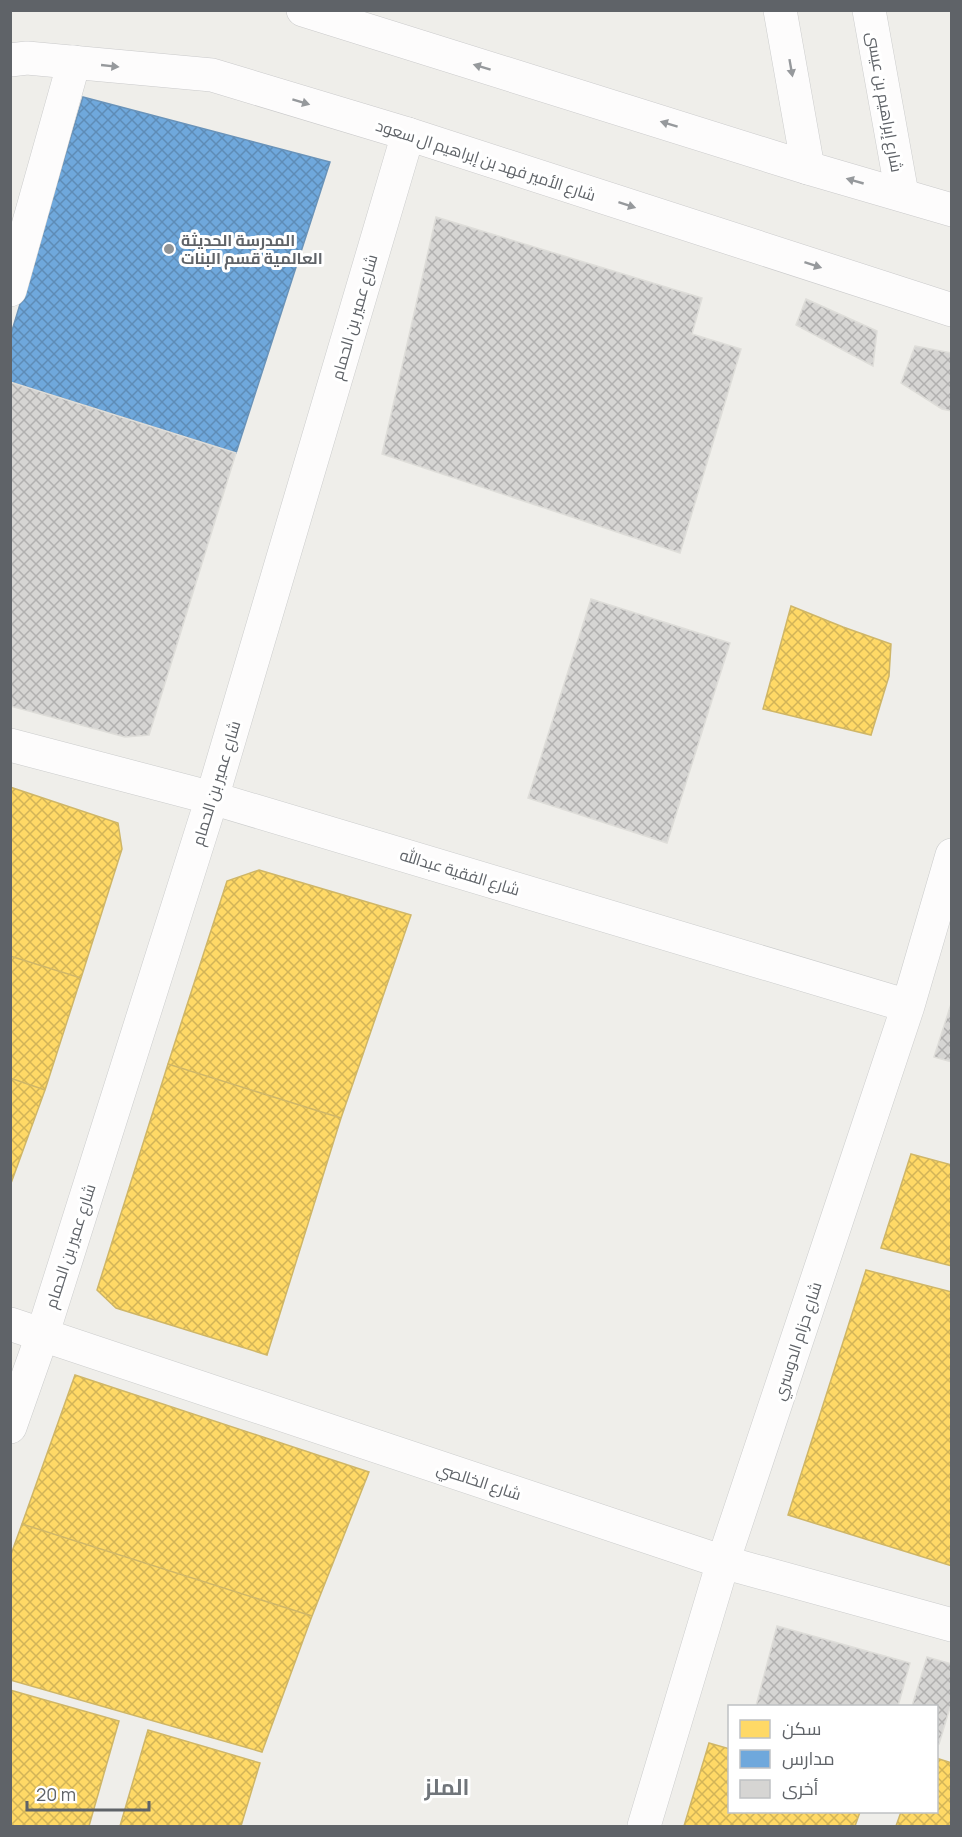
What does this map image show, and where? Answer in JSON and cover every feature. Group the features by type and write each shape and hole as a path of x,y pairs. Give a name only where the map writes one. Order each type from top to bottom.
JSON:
{"street":[{"path":"303,10 808,168 951,210"},
{"path":"780,10 808,168"},
{"name":"شارع إبراهيم بن عيسى","path":"869,10 902,194"},
{"name":"شارع الأمير فهد بن إبراهيم ال سعود","path":"10,60 27,58 212,75 408,134 951,310"},
{"path":"10,290 74,62"},
{"name":"شارع عمير بن الحمام","path":"10,1427 42,1336 212,798 408,134"},
{"name":"شارع الفقية عبدالله","path":"10,745 212,798 908,1006"},
{"name":"شارع حزام الدوسري","path":"644,1827 723,1562 908,1006 951,855"},
{"name":"شارع الخالصي","path":"10,1324 723,1562 951,1625"}],"building: سكن":[{"path":"791,606 891,644 889,676 871,735 763,709"},
{"path":"10,787 118,823 122,849 81,978 10,956"},
{"path":"259,870 411,915 341,1118 168,1064 227,881"},
{"path":"10,956 81,978 45,1090 10,1078"},
{"path":"168,1064 341,1118 267,1355 116,1308 97,1290"},
{"path":"10,1078 45,1090 10,1186"},
{"path":"911,1154 952,1165 952,1266 881,1248"},
{"path":"866,1270 952,1292 952,1566 788,1515"},
{"path":"75,1375 369,1472 312,1616 22,1524"},
{"path":"22,1524 312,1616 262,1752 10,1680 10,1557"},
{"path":"10,1690 119,1721 89,1826 10,1826"},
{"path":"148,1730 260,1763 241,1826 120,1826"},
{"path":"709,1743 728,1748 728,1813 860,1813 855,1826 684,1826"},
{"path":"938,1759 952,1763 952,1826 896,1826 901,1813 938,1813"}],"building: مدارس":[{"name":"المدرسة الحديثة العالمية قسم البنات","path":"83,97 330,162 236,453 10,382 10,337"}],"building: أخرى":[{"path":"436,217 702,298 692,334 741,349 680,553 382,454"},
{"path":"806,299 877,331 873,366 796,325"},
{"path":"915,346 952,353 952,411 942,409 901,383"},
{"path":"10,382 236,453 149,735 125,737 10,706"},
{"path":"591,599 730,643 667,843 528,798"},
{"path":"952,1001 952,1062 934,1057"},
{"path":"777,1626 910,1663 898,1705 756,1705"},
{"path":"927,1657 952,1664 952,1701 939,1744 938,1705 912,1705"}],"place":[{"name":"المدرسة الحديثة العالمية قسم البنات","path":"169,249"}],"district":[{"name":"الملز","path":"447,1787"}]}
